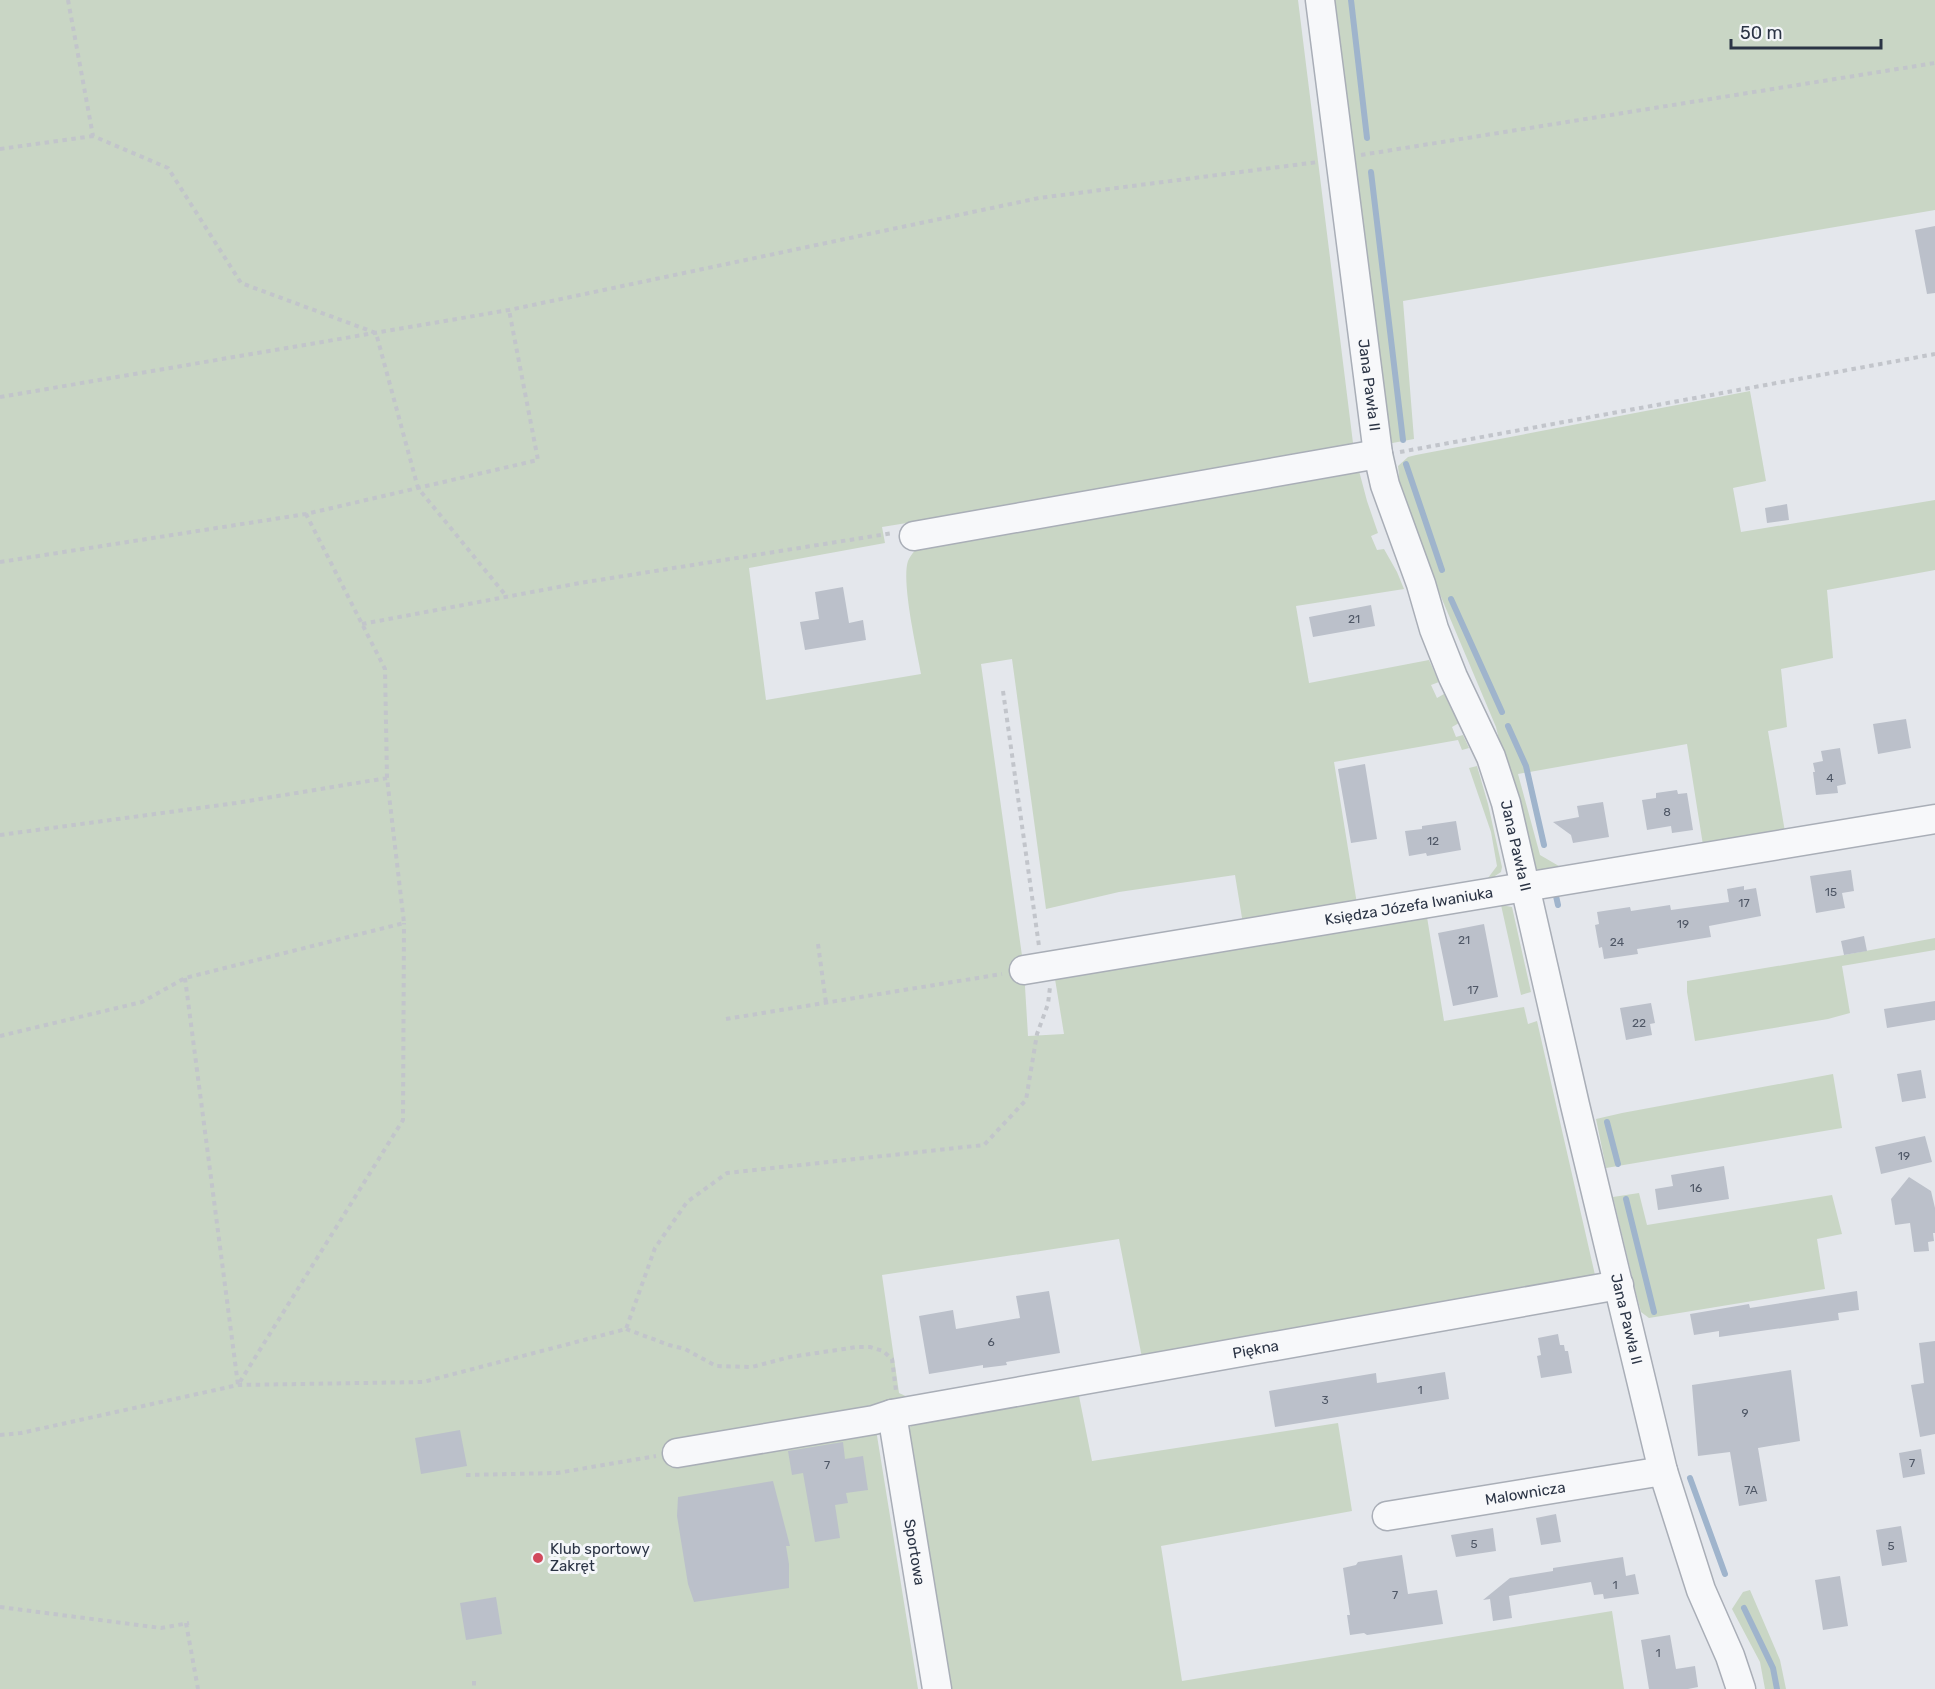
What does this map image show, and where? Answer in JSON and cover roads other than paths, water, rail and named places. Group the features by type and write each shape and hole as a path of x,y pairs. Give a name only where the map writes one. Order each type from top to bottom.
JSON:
{"street":[{"name":"Jana Pawła II","path":"1320,0 1378,454 1385,485 1421,584 1434,629 1453,677 1491,757 1506,803 1575,1105 1663,1471 1701,1590 1742,1689"},
{"path":"914,536 1378,454"},
{"name":"Księdza Józefa Iwaniuka","path":"1040,968 1935,819"},
{"name":"Piękna","path":"677,1452 874,1420 892,1414 1619,1285"},
{"name":"Sportowa","path":"892,1414 937,1689"},
{"name":"Malownicza","path":"1387,1516 1663,1471"}],"waterway":[{"path":"1351,0 1367,138"},
{"path":"1371,172 1403,440"},
{"path":"1406,464 1442,570"},
{"path":"1451,599 1502,712"},
{"path":"1508,726 1526,766 1544,845"},
{"path":"1556,896 1558,905"},
{"path":"1607,1122 1618,1164"},
{"path":"1626,1199 1654,1312"},
{"path":"1690,1478 1725,1574"},
{"path":"1744,1608 1773,1668 1777,1689"}],"place":[{"name":"Klub sportowy Zakręt","path":"538,1558"}]}
